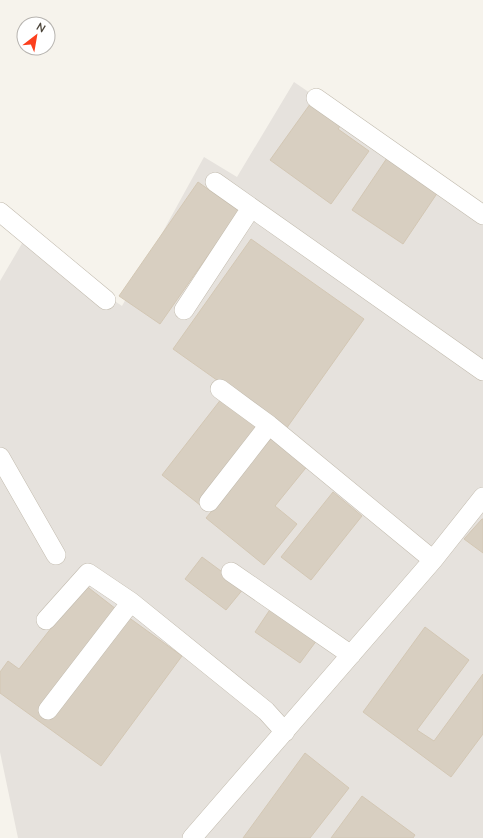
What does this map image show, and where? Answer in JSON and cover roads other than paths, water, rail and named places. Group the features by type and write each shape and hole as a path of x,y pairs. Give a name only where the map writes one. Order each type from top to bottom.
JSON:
{"street":[{"path":"316,98 483,215"},
{"path":"214,182 483,371"},
{"path":"184,310 251,208"},
{"path":"0,212 106,300"},
{"path":"220,389 269,425 433,560"},
{"path":"209,502 269,425"},
{"path":"0,458 56,555"},
{"path":"192,838 433,560 483,497"},
{"path":"231,572 351,655"},
{"path":"46,620 88,573 131,602 266,711 284,732"},
{"path":"48,710 131,602"}]}
